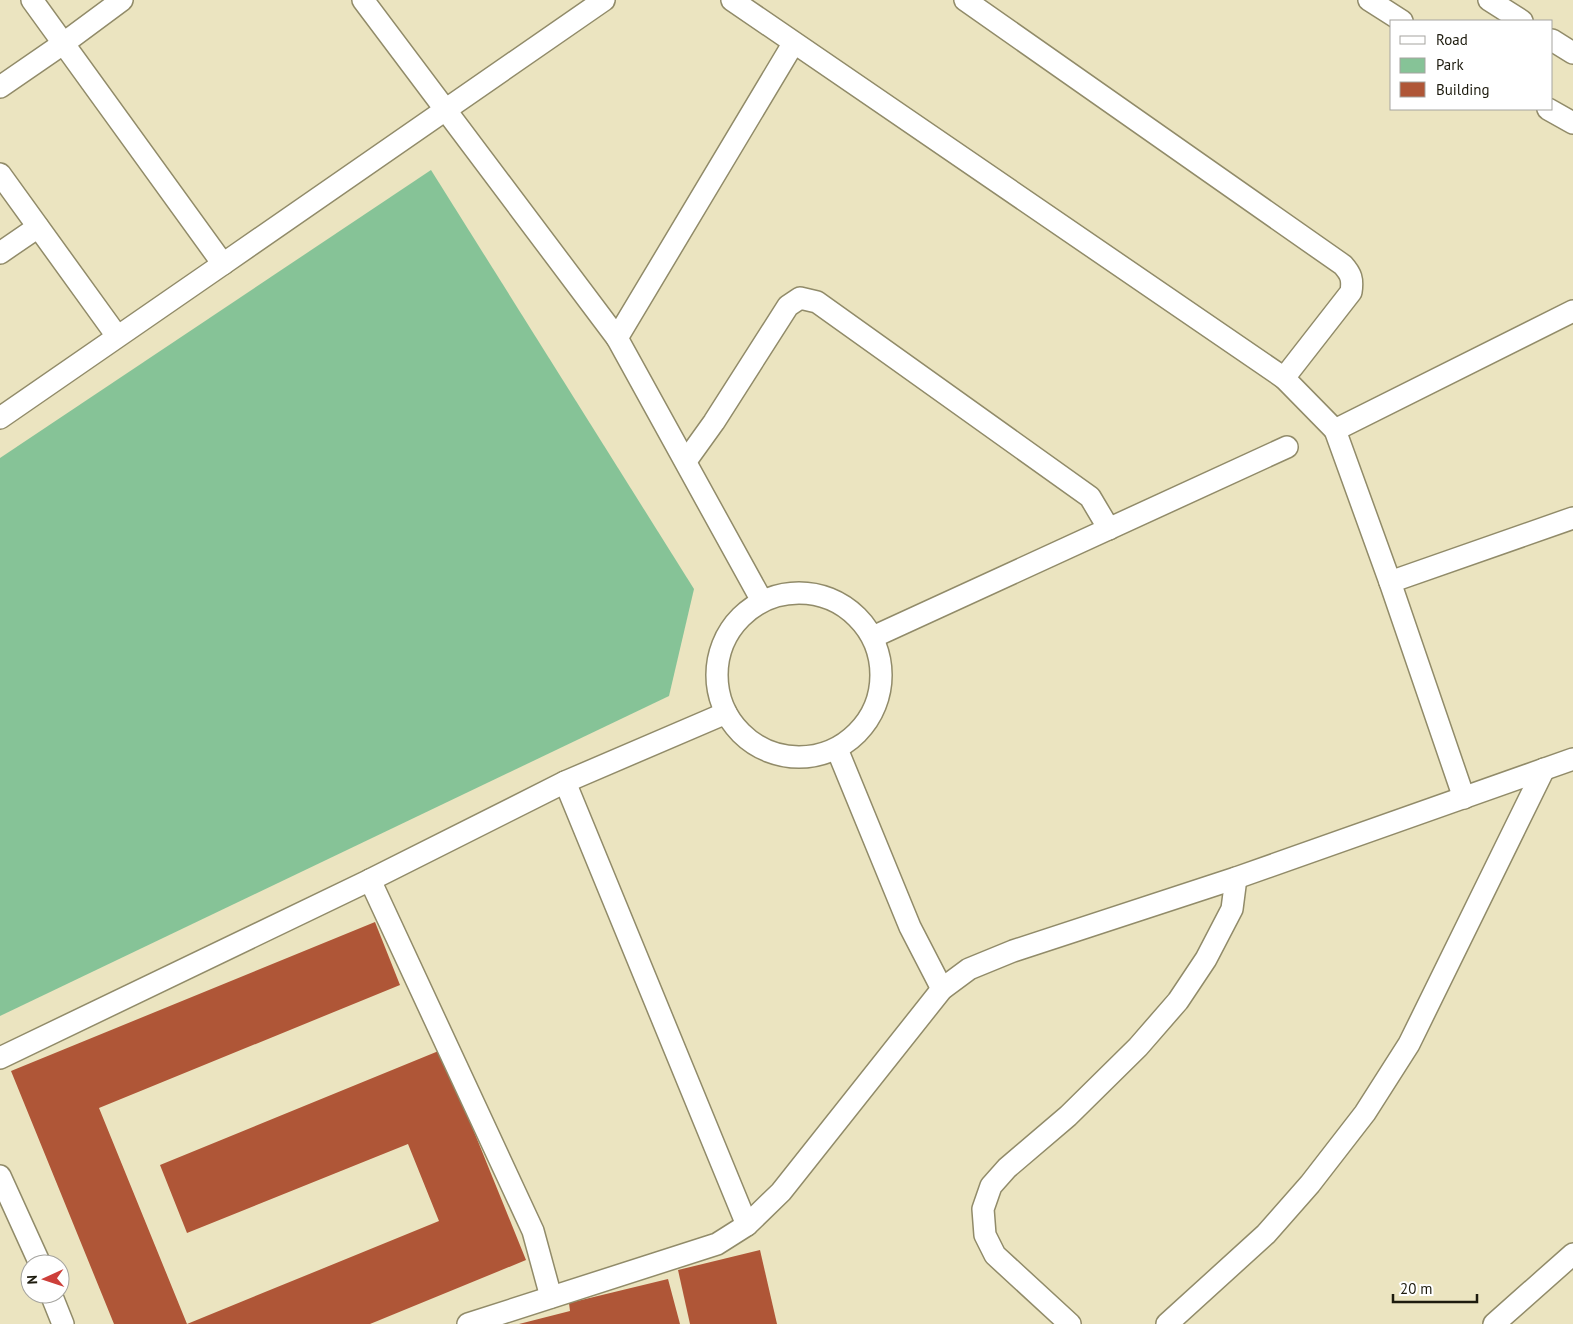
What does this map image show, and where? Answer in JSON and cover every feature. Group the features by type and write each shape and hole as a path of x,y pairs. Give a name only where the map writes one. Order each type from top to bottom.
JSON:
{"street":[{"path":"32,0 223,264"},
{"path":"0,86 64,43 122,0"},
{"path":"363,0 617,338 762,601"},
{"path":"0,418 604,0"},
{"path":"732,0 1284,378 1335,430 1390,582 1464,798"},
{"path":"965,0 1343,265 1351,274 1353,281 1351,292 1284,378"},
{"path":"1369,0 1400,20"},
{"path":"1488,0 1520,20"},
{"path":"1553,41 1573,53"},
{"path":"617,338 794,44"},
{"path":"1550,110 1573,123"},
{"path":"0,174 117,336"},
{"path":"0,253 38,227"},
{"path":"686,461 714,422 788,306 800,298 817,302 1090,497 1109,529"},
{"path":"1335,430 1573,311"},
{"path":"872,638 1287,447"},
{"path":"1390,582 1573,518"},
{"path":"793,593 825,596 853,612 872,638 882,668 878,701 862,729 837,749 806,758 774,754 746,738 726,713 717,682 721,649 736,621 762,601 793,593"},
{"path":"0,1058 370,880 565,782 726,713"},
{"path":"837,749 910,927 942,989"},
{"path":"468,1324 718,1244 747,1226 781,1192 942,989 969,969 1013,951 1236,878 1573,759"},
{"path":"1166,1324 1266,1234 1310,1184 1365,1113 1409,1044 1544,769"},
{"path":"565,782 747,1226"},
{"path":"1070,1324 995,1255 986,1235 983,1209 991,1186 1007,1168 1075,1109 1138,1047 1178,1001 1206,958 1232,909 1236,878"},
{"path":"370,880 533,1231 551,1297"},
{"path":"0,1176 35,1254"},
{"path":"1494,1324 1573,1254"},
{"path":"56,1304 63,1324"}],"green space":[{"path":"431,170 694,589 669,696 0,1016 0,458"}],"building":[{"path":"375,922 400,985 99,1108 187,1324 114,1324 11,1071"},
{"path":"441,1050 526,1260 370,1324 187,1324 439,1221 408,1144 187,1233 160,1165"},
{"path":"760,1250 777,1324 690,1324 678,1270"},
{"path":"668,1279 680,1324 519,1324 570,1311 569,1303"}]}
